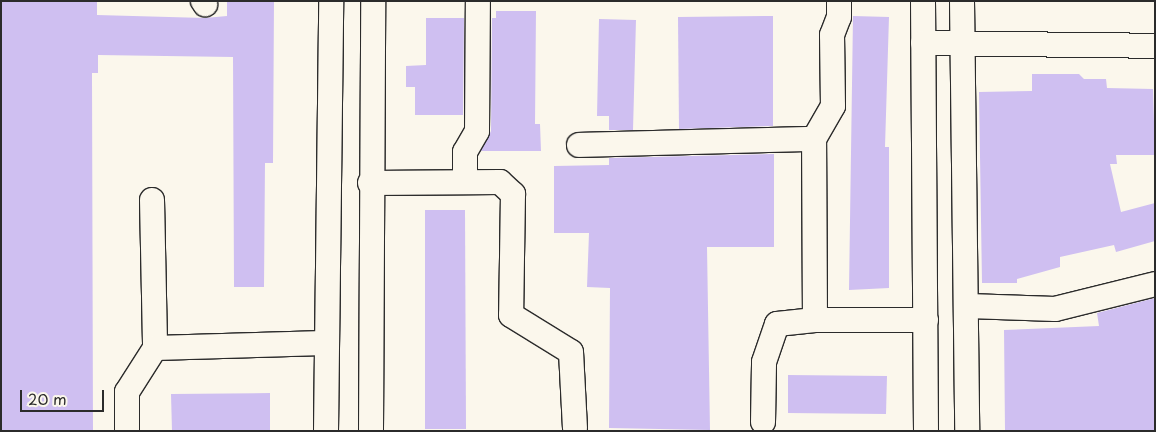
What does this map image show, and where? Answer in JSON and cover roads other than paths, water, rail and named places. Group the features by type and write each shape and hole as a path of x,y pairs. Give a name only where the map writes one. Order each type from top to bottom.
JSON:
{"street":[{"path":"326,431 324,343 331,183 331,1"},
{"path":"371,431 370,183 373,1"},
{"path":"465,182 465,152 477,131 478,1"},
{"path":"815,320 814,139 833,106 832,35 839,17 839,1"},
{"path":"922,1 926,431"},
{"path":"962,1 968,306 967,431"},
{"path":"923,43 1155,46"},
{"path":"579,145 814,139"},
{"path":"370,183 500,182 513,194 511,315 571,352 575,428"},
{"path":"128,431 128,392 155,348 152,200"},
{"path":"968,306 1055,309 1155,284"},
{"path":"763,422 764,362 777,324 815,320 926,320"},
{"path":"155,348 324,343"}]}
